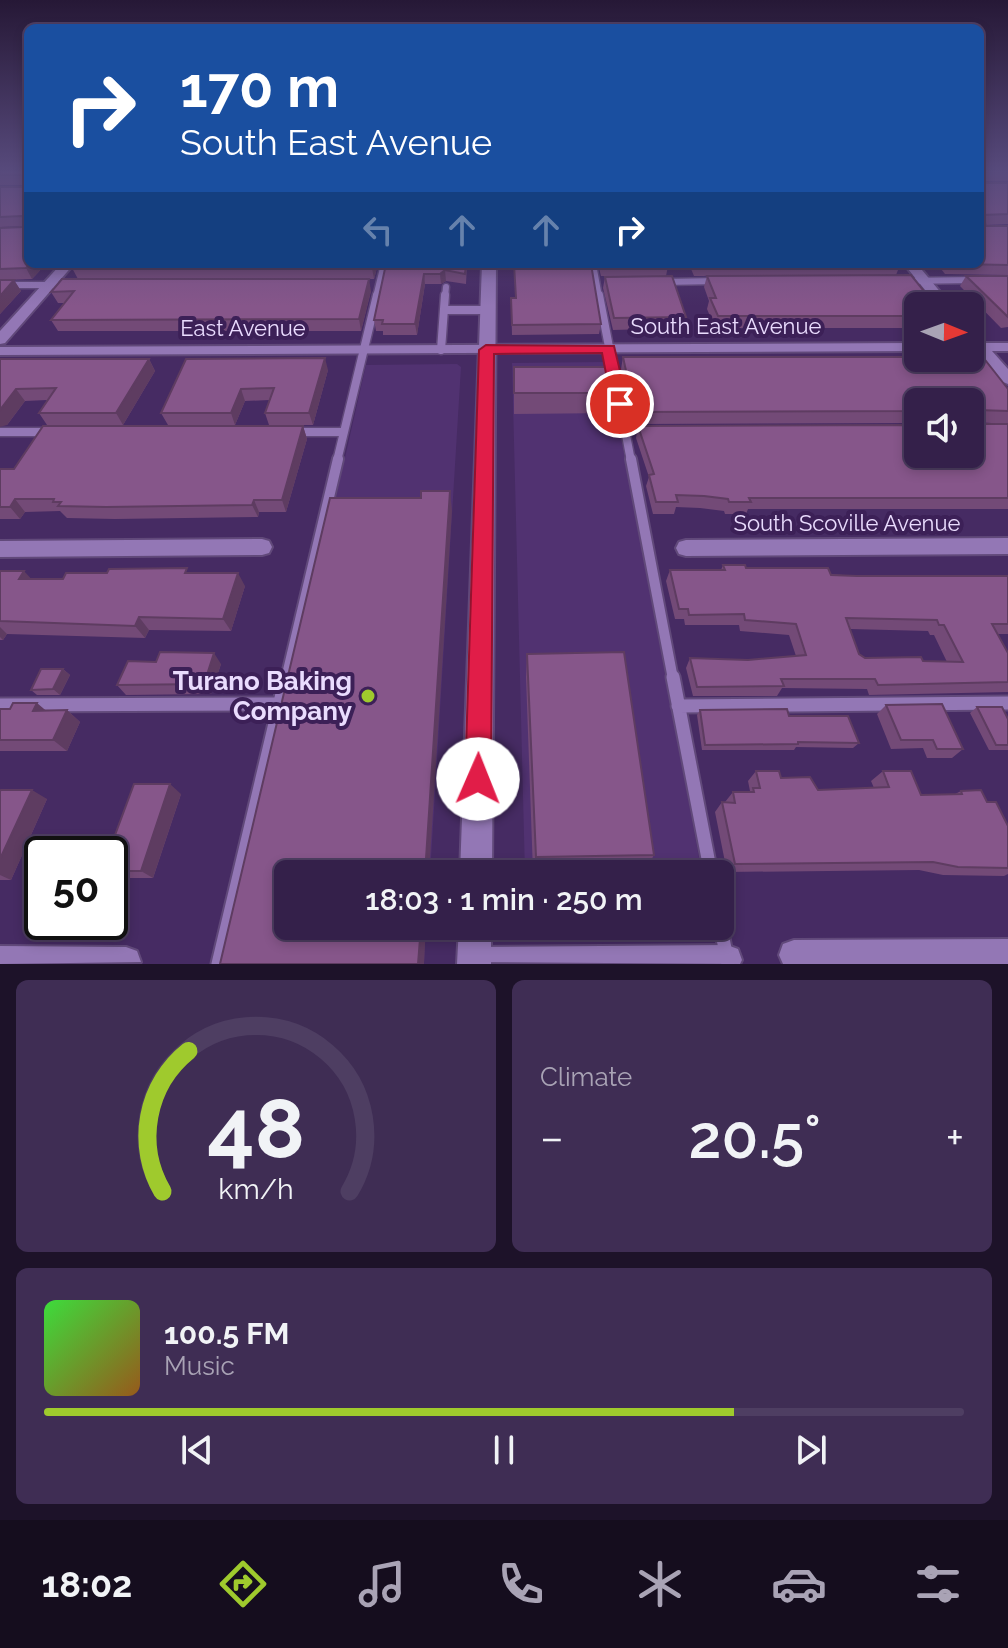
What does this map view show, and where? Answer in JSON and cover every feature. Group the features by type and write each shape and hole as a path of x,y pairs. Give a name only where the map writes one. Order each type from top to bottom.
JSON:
{"main road":[{"path":"476,860 489,268"},
{"path":"474,963 475,940"}],"street":[{"path":"0,340 64,268"},
{"path":"913,268 933,292"},
{"path":"984,344 1008,347"},
{"name":"South East Avenue","path":"486,350 904,347"},
{"name":"East Avenue","path":"0,351 486,350"},
{"path":"984,354 1008,379"},
{"name":"South Scoville Avenue","path":"686,548 1008,546"},
{"path":"0,549 262,547"},
{"path":"794,955 1008,954"},
{"path":"0,961 126,962"},
{"path":"474,963 728,962"}],"lane":[{"path":"218,964 383,268"},
{"path":"594,268 708,860"},
{"path":"890,281 982,280"},
{"path":"658,282 720,281"},
{"path":"596,282 612,282"},
{"path":"0,285 85,285"},
{"path":"364,285 379,285"},
{"path":"441,350 446,287"},
{"path":"445,310 488,310"},
{"path":"625,431 640,431"},
{"path":"0,432 63,432"},
{"path":"282,432 344,432"},
{"path":"678,706 1008,703"},
{"path":"0,705 280,704"},
{"path":"723,940 728,962"}],"shaded area":[{"path":"607,362 699,860 525,860 512,363"},
{"name":"Turano Baking Company","path":"457,364 461,367 431,860 274,860 274,940 425,940 424,964 230,964 366,365"}],"building":[{"path":"984,219 986,226 1008,226 1008,265 984,265"},
{"path":"24,227 26,268 0,269 0,228"},
{"path":"385,268 466,268 465,274 445,270 440,274 424,274 415,324 382,324 383,320 374,320"},
{"path":"514,268 592,268 601,324 512,325 511,298 516,298"},
{"path":"911,275 925,292 904,292 904,316 718,316 710,298 716,298 707,276"},
{"path":"672,276 686,317 614,318 605,277"},
{"path":"966,276 1008,276 1008,317 984,292"},
{"path":"62,279 369,279 359,319 51,320 74,291 51,292"},
{"path":"0,280 14,280 0,296"},
{"path":"623,357 904,357 904,372 984,372 984,359 1008,389 1008,411 984,410 984,388 904,388 904,411 635,412"},
{"path":"325,358 309,413 265,413 274,388 241,389 231,413 161,413 186,359"},
{"path":"0,359 149,359 116,413 39,413 56,388 16,389 0,410"},
{"path":"514,367 613,367 618,393 514,393"},
{"path":"984,424 1008,424 1008,498 749,498 751,502 729,502 728,499 676,495 678,502 656,502 649,475 654,474 638,426 904,425 904,468 984,468"},
{"path":"43,426 303,426 282,500 254,500 252,505 106,507 58,506 61,502 53,502 54,499 15,499 10,507 0,507 0,469 14,469"},
{"name":"Turano Baking Company","path":"421,491 450,491 426,860 274,860 274,940 420,940 418,964 220,964 330,498 421,498"},
{"path":"723,565 745,565 746,568 828,568 831,575 1008,576 1008,624 992,624 1008,653 1008,682 878,685 875,679 781,679 784,686 697,687 690,658 748,660 806,655 796,624 745,620 744,614 689,615 688,609 679,609 670,570 725,570","holes":["846,618 937,620 939,625 944,625 963,662 923,661 921,657 865,658 859,654"]},
{"path":"187,568 185,573 238,573 223,619 139,617 135,626 0,621 0,571 24,571 19,579 63,579 66,573 107,573 109,569"},
{"path":"160,652 214,653 204,684 117,685 128,661 156,662"},
{"path":"624,652 654,855 536,857 527,654"},
{"path":"41,669 63,669 53,689 31,690"},
{"path":"13,703 37,703 33,711 67,710 53,740 0,740 0,709 10,709"},
{"path":"942,704 963,749 937,749 933,740 901,740 886,705"},
{"path":"977,707 1002,707 1008,719 1008,745 996,745"},
{"path":"787,709 789,716 848,716 859,743 705,745 700,710"},
{"path":"756,771 779,771 781,778 810,777 818,790 889,787 883,771 911,771 921,795 962,794 961,791 981,790 987,802 996,802 1008,826 1008,868 958,867 933,862 735,864 722,802 735,803 733,792 754,792 753,788 760,788"},
{"path":"134,784 170,784 141,871 128,871 128,836 115,836"},
{"path":"32,790 0,859 0,791"}],"place":[{"name":"Turano Baking Company","path":"368,696"}],"route":[{"path":"478,779 486,350 609,349 620,404"}]}
